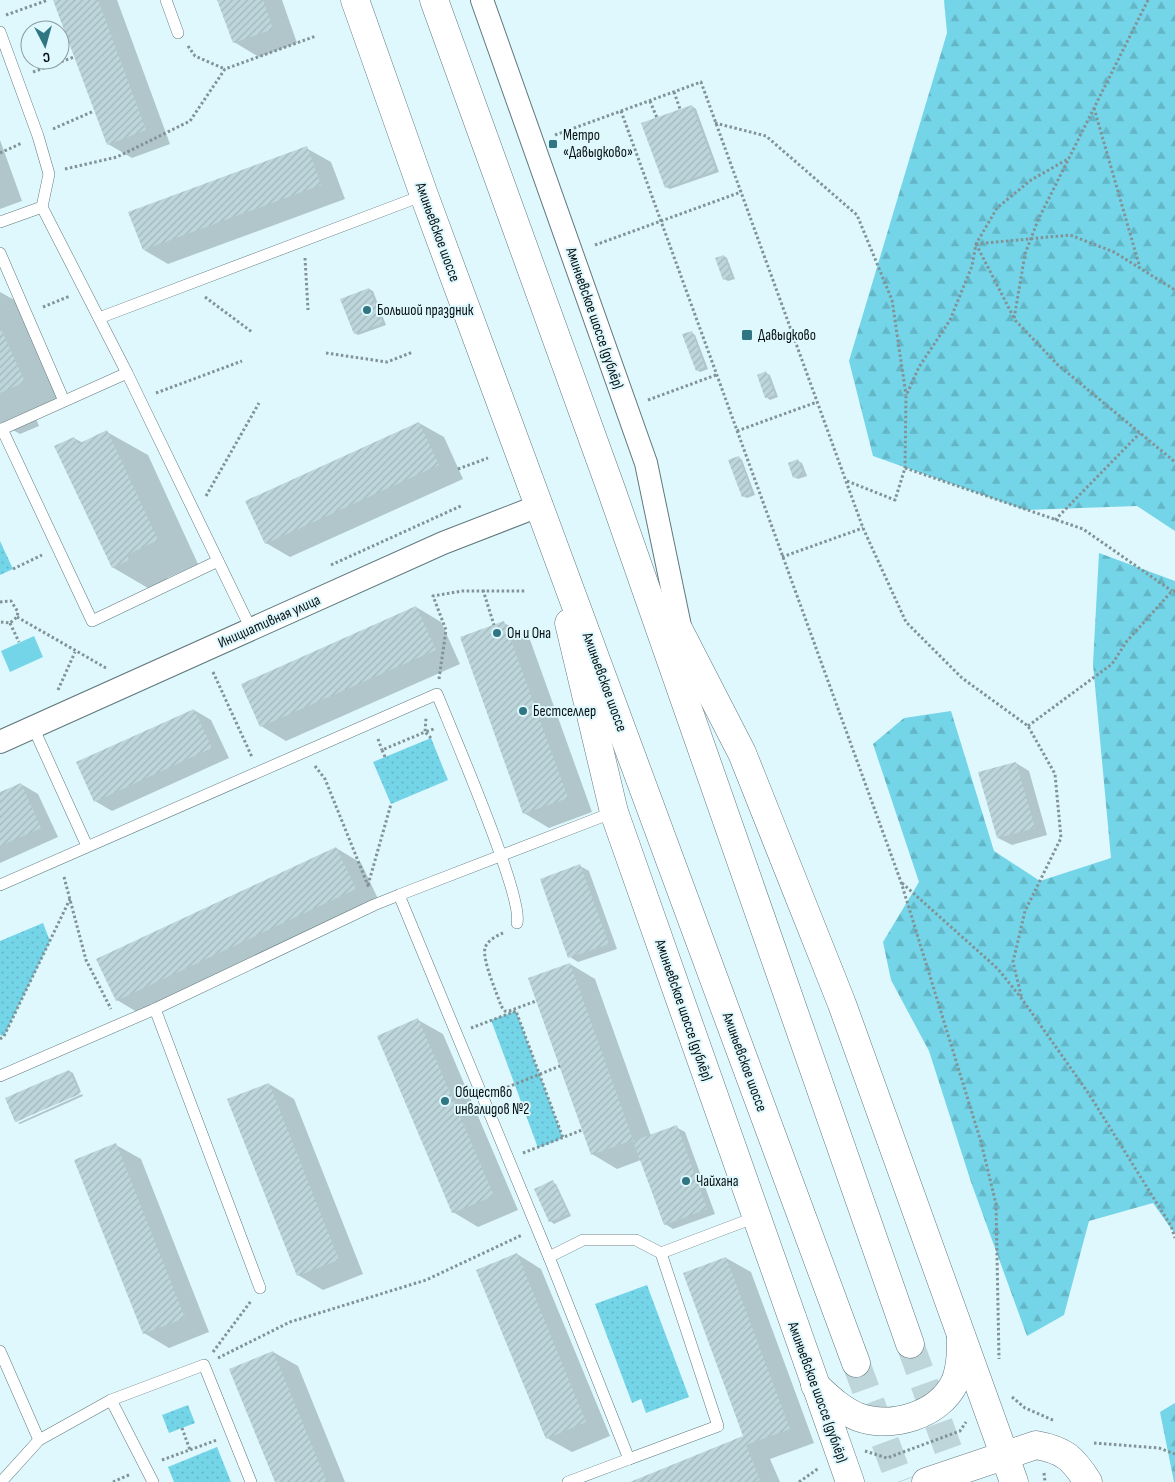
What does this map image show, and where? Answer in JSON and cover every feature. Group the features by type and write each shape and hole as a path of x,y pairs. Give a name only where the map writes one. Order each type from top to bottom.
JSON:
{"main road":[{"name":"Аминьевское шоссе","path":"355,0 424,195 545,517 856,1363"},
{"path":"434,0 611,490 910,1344"},
{"name":"Аминьевское шоссе (дублёр)","path":"611,490 683,642 748,769 842,1004 1014,1482"},
{"name":"Аминьевское шоссе (дублёр)","path":"545,517 571,636 614,812 850,1482"},
{"path":"815,1384 834,1403 858,1417 886,1422 913,1417 937,1403 955,1382 960,1362 961,1336"},
{"path":"926,1482 1004,1454 1036,1445 1053,1448 1076,1462 1088,1482"}],"street":[{"name":"Аминьевское шоссе (дублёр)","path":"482,0 646,463 683,642"},
{"name":"Инициативная улица","path":"0,742 443,543 545,517"}],"lane":[{"path":"166,0 178,33"},
{"path":"0,32 38,136 49,174 42,207 140,398 251,629"},
{"path":"99,318 424,195"},
{"path":"0,222 42,207"},
{"path":"0,253 64,401"},
{"path":"127,373 1,429 92,621 218,561"},
{"path":"0,885 432,696 500,856 518,911 517,923"},
{"path":"33,728 87,846"},
{"path":"0,1076 155,1009 374,905 614,812"},
{"path":"399,895 550,1257 629,1459"},
{"path":"155,1009 260,1288"},
{"path":"661,1253 756,1217"},
{"path":"550,1257 583,1240 636,1240 661,1253 718,1426 568,1482"},
{"path":"0,1351 15,1389 39,1440"},
{"path":"1,1482 39,1440 111,1400 204,1365 251,1482"},
{"path":"111,1400 153,1482"}],"path":[{"path":"0,17 48,0"},
{"path":"1014,319 1025,254 1032,237 1148,0"},
{"path":"178,33 195,56 225,69"},
{"path":"49,174 117,157 190,121 225,69 316,36"},
{"path":"16,79 74,57"},
{"path":"555,135 701,82 863,528 906,622 962,678 1028,726 1055,774 1061,838 1025,911 1013,962 1022,999"},
{"path":"674,92 680,109"},
{"path":"650,101 657,118"},
{"path":"1094,108 1140,268"},
{"path":"0,153 94,111"},
{"path":"621,111 901,882 981,1142 996,1204 999,1359"},
{"path":"716,123 766,136 857,215 892,300 906,396 905,468 895,500 847,481"},
{"path":"906,396 919,367 950,320 972,266 976,244 998,208 1031,180 1069,158"},
{"path":"595,245 741,192"},
{"path":"976,244 1032,237 1070,235 1114,252 1175,290"},
{"path":"304,240 308,310"},
{"path":"976,244 1014,319 1058,364 1175,462"},
{"path":"188,284 252,332"},
{"path":"26,314 85,290"},
{"path":"326,353 387,362 413,352"},
{"path":"140,398 242,361"},
{"path":"650,399 716,375"},
{"path":"737,431 817,402"},
{"path":"196,514 259,403"},
{"path":"1056,520 1140,433"},
{"path":"458,469 488,458"},
{"path":"905,468 1083,530 1173,591 1127,641 1112,664 1028,726"},
{"path":"330,566 463,505"},
{"path":"782,557 863,528"},
{"path":"13,569 58,548"},
{"path":"483,590 494,625"},
{"path":"425,732 446,630 433,596 462,591 526,591"},
{"path":"0,600 11,601 18,612 17,617 10,623 0,622"},
{"path":"17,617 75,652 106,668"},
{"path":"10,623 19,642"},
{"path":"204,651 258,772"},
{"path":"58,690 75,652"},
{"path":"425,732 431,738"},
{"path":"385,757 382,750 425,732"},
{"path":"324,779 368,885 374,905"},
{"path":"368,885 391,804"},
{"path":"64,878 71,898 86,960 119,1024"},
{"path":"901,882 998,969 1022,999 1090,1094 1171,1226 1175,1238"},
{"path":"0,1039 4,1036 71,898"},
{"path":"517,923 488,942 485,948 487,962 501,1006 505,1011 536,1001"},
{"path":"490,1020 516,1011 563,1138"},
{"path":"483,1097 560,1066"},
{"path":"538,1148 582,1130"},
{"path":"204,1365 290,1322 426,1280 537,1228"},
{"path":"204,1365 250,1301"},
{"path":"182,1428 190,1450"},
{"path":"113,1482 146,1467 232,1434"},
{"path":"1094,1443 1159,1448 1175,1454"},
{"path":"799,1482 824,1464"}],"green space":[{"path":"944,0 1175,0 1175,531 1137,506 1026,510 873,456 849,361 947,33"},
{"path":"0,541 13,569 0,575"},
{"path":"1099,553 1175,581 1175,1234 1153,1203 1089,1221 1064,1315 1027,1336 971,1182 929,1051 891,980 883,942 919,882 873,744 904,718 951,711 994,851 1040,881 1111,858 1093,664"},
{"path":"34,636 43,657 10,672 1,651"},
{"path":"431,738 448,780 391,804 373,762"},
{"path":"43,923 50,941 4,1036 0,1035 0,941"},
{"path":"516,1011 563,1138 538,1148 491,1020"},
{"path":"647,1285 689,1397 646,1413 641,1399 632,1403 595,1304"},
{"path":"1175,1403 1175,1482 1174,1482 1160,1412"},
{"path":"188,1405 195,1423 169,1433 162,1415"},
{"path":"217,1447 231,1482 174,1482 168,1467"}],"building":[{"path":"53,0 98,0 146,130 107,145 70,46 70,20 60,20"},
{"path":"217,0 263,0 273,29 233,43"},
{"path":"692,105 716,170 665,188 641,123"},
{"path":"307,146 321,185 143,250 128,212"},
{"path":"724,255 732,277 723,280 715,258"},
{"path":"369,288 383,323 354,334 340,299"},
{"path":"0,327 25,382 0,393"},
{"path":"692,331 705,367 696,371 682,334"},
{"path":"766,371 775,395 765,398 757,375"},
{"path":"419,422 439,465 265,544 245,501"},
{"path":"107,430 158,540 127,555 129,560 112,568 54,446 74,437 78,444"},
{"path":"739,456 752,493 742,497 728,460"},
{"path":"798,459 804,474 793,478 788,463"},
{"path":"416,606 436,650 260,727 241,684"},
{"path":"504,621 568,798 523,814 460,637"},
{"path":"194,709 212,748 94,802 76,762"},
{"path":"1016,762 1035,828 997,838 978,772"},
{"path":"21,783 41,828 0,846 0,792"},
{"path":"336,847 356,889 116,1001 96,959"},
{"path":"580,864 609,944 568,958 540,879"},
{"path":"570,963 633,1140 591,1155 528,978"},
{"path":"418,1018 494,1196 452,1213 377,1036"},
{"path":"69,1070 80,1094 15,1122 5,1098"},
{"path":"269,1083 339,1260 297,1276 227,1099"},
{"path":"677,1125 707,1209 664,1225 633,1141"},
{"path":"116,1143 185,1318 143,1334 74,1160"},
{"path":"553,1180 568,1214 549,1222 534,1189"},
{"path":"517,1253 586,1422 546,1439 476,1270"},
{"path":"726,1257 790,1429 746,1445 760,1480 755,1482 630,1482 743,1436 683,1273"},
{"path":"273,1351 327,1482 275,1482 229,1369"}],"tunnel":[{"path":"910,1344 960,1482"},
{"path":"856,1363 900,1482"}],"place":[{"name":"Метро «Давыдково»","path":"553,144"},
{"name":"Большой праздник","path":"367,310"},
{"name":"Давыдково","path":"747,335"},
{"name":"Он и Она","path":"497,633"},
{"name":"Бестселлер","path":"523,711"},
{"name":"Общество инвалидов №2","path":"445,1101"},
{"name":"Чайхана","path":"686,1181"}]}
